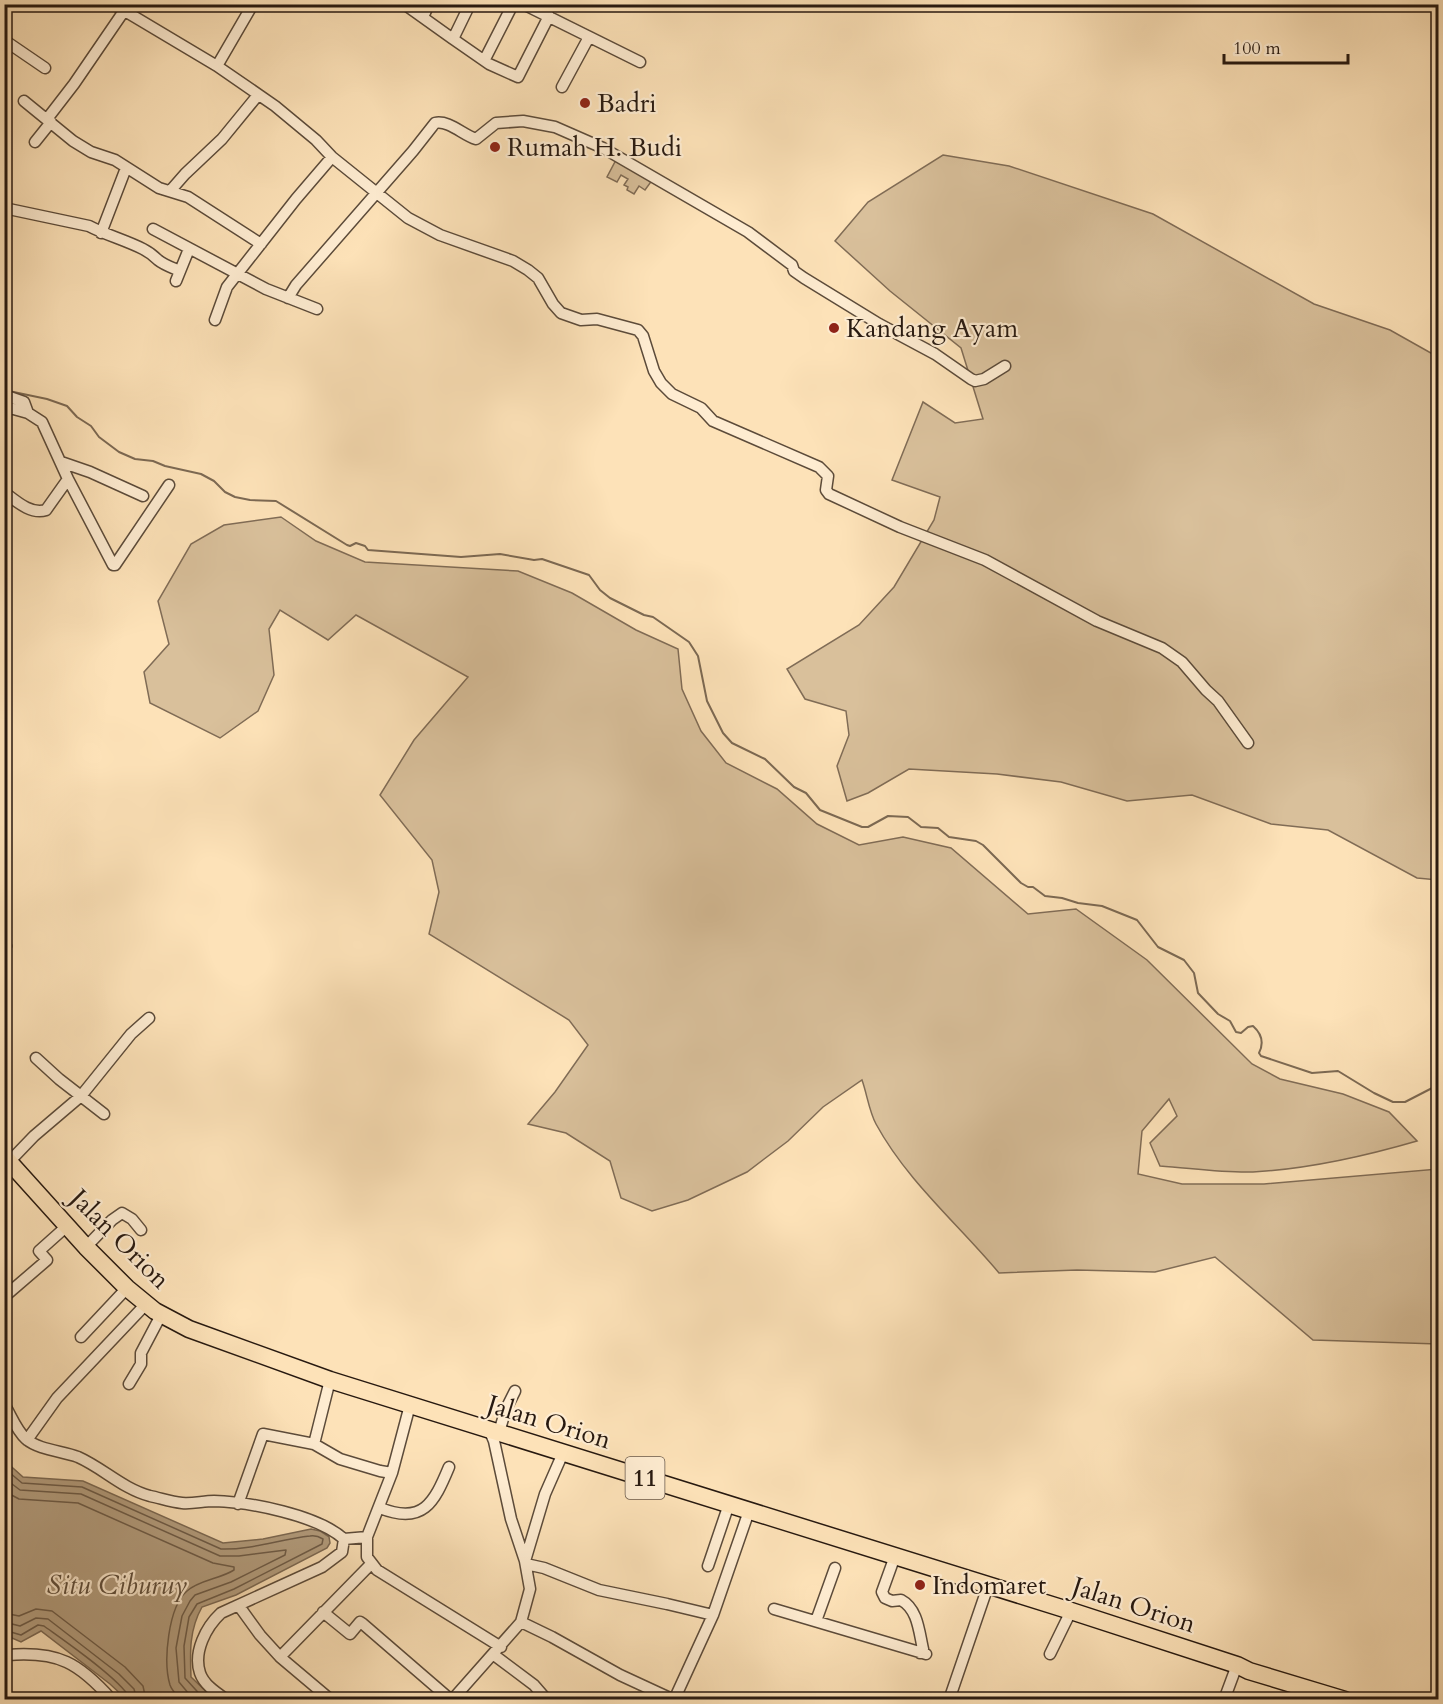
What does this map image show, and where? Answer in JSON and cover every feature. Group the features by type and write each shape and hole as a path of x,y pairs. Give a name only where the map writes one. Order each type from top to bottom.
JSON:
{"highway":[{"name":"Jalan Orion","path":"7,1159 86,1247 127,1288 161,1315 189,1329 330,1380 1071,1611 1237,1665 1249,1671 1345,1700"}],"street":[{"path":"113,4 217,66 275,106 308,133 332,157 408,218 427,229 513,261 528,270 538,278 561,313 581,320 602,320 638,330 643,336 657,377 672,394 701,408 713,421 819,466 828,476 825,490 829,494 900,527 985,561 1097,621 1162,648 1182,662 1206,690 1218,700 1248,743"},
{"path":"217,66 253,4"},
{"path":"404,4 489,64 519,77 549,16"},
{"path":"423,17 429,4"},
{"path":"453,39 470,4"},
{"path":"485,60 513,4"},
{"path":"524,4 640,62"},
{"path":"35,142 124,11"},
{"path":"562,87 589,37"},
{"path":"4,40 45,68"},
{"path":"171,190 222,139 258,95"},
{"path":"24,101 73,141 91,152 115,160 159,188 188,197 261,244"},
{"path":"288,298 296,285 435,123 440,122 476,140 496,123 523,121 551,126 603,148 748,232 792,265 794,271 804,278 879,324 935,354 971,379 975,381 984,379 1005,366"},
{"path":"215,320 227,287 332,157"},
{"path":"101,233 126,168"},
{"path":"4,208 89,226 101,233 142,248 178,276 189,249"},
{"path":"153,229 266,290 317,309"},
{"path":"4,395 24,402 28,413"},
{"path":"4,414 10,408 28,413 42,422 68,478 114,565 169,485"},
{"path":"61,462 90,472 143,496"},
{"path":"4,492 16,501 37,512 42,512 46,510 68,478"},
{"path":"7,1159 81,1096 131,1034 149,1018"},
{"path":"36,1058 104,1114"},
{"path":"86,1247 112,1220 122,1214 132,1219 141,1230"},
{"path":"4,1296 47,1260 39,1251 67,1226"},
{"path":"81,1336 127,1288"},
{"path":"27,1440 57,1398 146,1304"},
{"path":"129,1384 141,1364 141,1353 161,1315"},
{"path":"314,1444 330,1380"},
{"path":"323,1612 350,1634 360,1622 363,1624 452,1700 497,1651 521,1622 530,1589 525,1562 511,1519 494,1440 494,1431 515,1391"},
{"path":"4,1404 27,1440 76,1456 124,1485 148,1495 182,1503 213,1501 271,1509 312,1520 331,1529 344,1539 367,1537"},
{"path":"410,1405 392,1473 367,1537 367,1557 371,1564 394,1581 497,1651 547,1700"},
{"path":"238,1504 263,1434 314,1444 340,1459 392,1473"},
{"path":"525,1562 545,1494 563,1453"},
{"path":"380,1508 390,1512 408,1514 417,1513 426,1508 438,1492 449,1467"},
{"path":"708,1566 729,1504"},
{"path":"521,1622 552,1636 620,1675 674,1700 713,1616 749,1511"},
{"path":"227,1700 204,1681 199,1666 203,1638 211,1623 221,1613 322,1567 342,1551 344,1539"},
{"path":"774,1609 923,1653 918,1624 912,1608 901,1600 892,1601 885,1598 882,1592 895,1556"},
{"path":"525,1562 599,1590 713,1616"},
{"path":"280,1657 323,1612 355,1583 371,1564"},
{"path":"816,1621 835,1568"},
{"path":"949,1700 988,1586"},
{"path":"239,1606 260,1635 280,1657 331,1700"},
{"path":"1050,1654 1071,1611"},
{"path":"6,1656 29,1653 50,1656 67,1662 85,1671 112,1700"},
{"path":"1224,1700 1237,1665"}],"shaded area":[{"path":"943,155 1009,166 1153,214 1314,304 1390,330 1438,357 1438,880 1417,878 1328,830 1271,824 1192,795 1127,801 1061,782 997,774 909,769 868,793 847,801 837,766 849,735 846,711 805,699 787,669 859,625 894,587 934,520 940,497 892,480 923,402 955,423 983,419 961,348 890,291 835,241 868,202"},
{"path":"617,158 653,179 645,190 639,186 634,194 624,185 628,179 621,175 617,182 607,177"},
{"path":"281,517 316,541 365,562 518,571 572,593 636,630 678,649 682,689 701,731 726,763 777,789 817,824 859,845 903,837 951,848 1028,914 1076,909 1147,960 1252,1064 1280,1079 1343,1094 1389,1112 1417,1141 1315,1165 1253,1172 1230,1172 1160,1166 1150,1143 1177,1116 1169,1099 1142,1131 1138,1174 1182,1184 1264,1184 1438,1169 1438,1344 1313,1340 1215,1257 1155,1272 1077,1270 999,1273 918,1183 889,1145 874,1119 862,1080 823,1107 788,1141 747,1172 688,1200 652,1211 621,1198 610,1161 566,1133 528,1124 555,1092 588,1045 569,1020 429,934 439,892 432,860 380,795 414,740 468,677 356,615 328,640 280,610 269,629 274,675 258,711 220,738 150,703 144,672 169,644 158,601 191,544 224,525"}],"water":[{"name":"Situ Ciburuy","path":"4,1460 23,1477 83,1481 223,1543 263,1539 311,1529 320,1531 329,1537 330,1543 327,1548 236,1595 202,1607 193,1633 191,1677 214,1699 126,1699 41,1631 21,1642 5,1635"}],"waterway":[{"path":"4,390 47,399 67,406 77,417 91,426 99,437 119,452 135,459 153,461 201,474 235,497 276,501 350,546 356,543 365,546 368,550 461,557 500,554 534,560 542,559 589,575 600,590 610,598 644,615 653,617 689,642 698,656 707,701 723,733 732,743 765,759 794,787 806,793 820,810 862,827 868,827 888,816 908,817 921,827 938,828 949,837 976,841 983,845 1021,883 1033,887 1045,896 1102,906 1137,920 1158,947 1184,960 1194,973 1198,993 1218,1014 1230,1021 1236,1032 1241,1033 1253,1026 1256,1029 1261,1039 1259,1053 1261,1056 1312,1073 1338,1071 1393,1102 1405,1102 1438,1085"}],"place":[{"name":"Badri","path":"585,103"},
{"name":"Rumah H. Budi","path":"495,147"},
{"name":"Kandang Ayam","path":"834,328"},
{"name":"Indomaret","path":"920,1585"}]}
